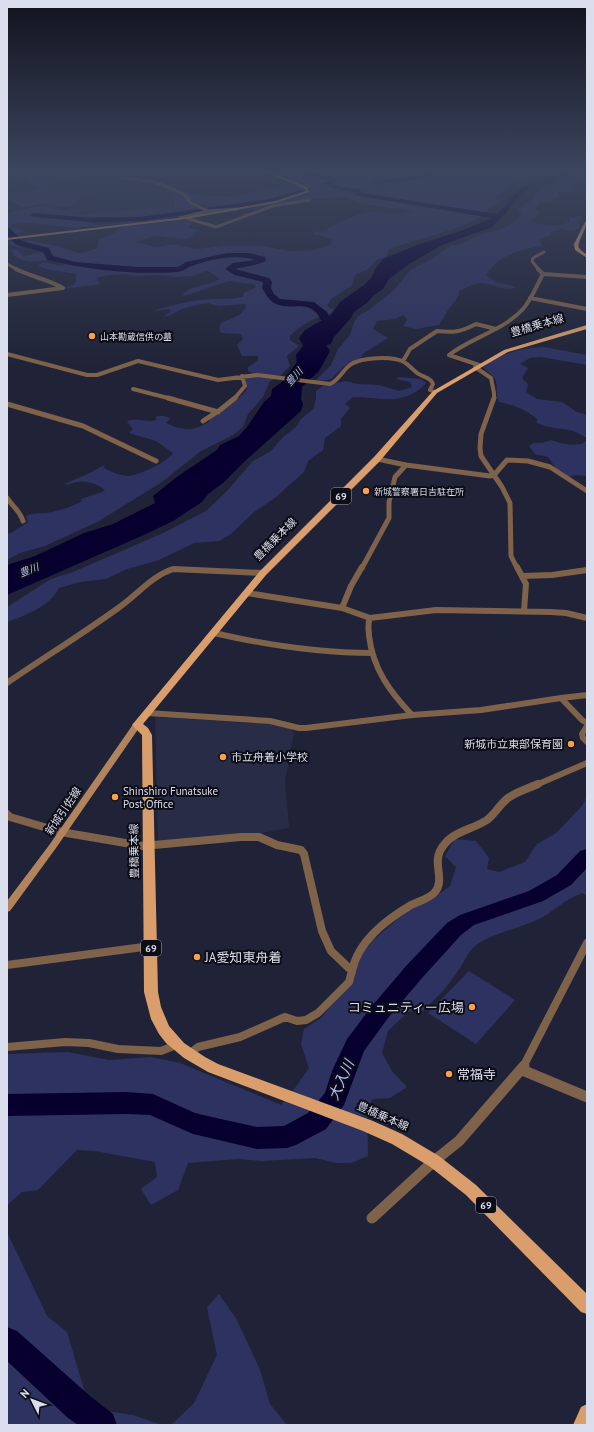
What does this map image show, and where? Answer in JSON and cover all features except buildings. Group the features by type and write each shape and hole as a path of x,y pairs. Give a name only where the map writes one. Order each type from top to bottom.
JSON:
{"main road":[{"path":"8,239 29,236"},
{"path":"580,236 576,244 577,249 587,257"},
{"name":"豊橋乗本線","path":"587,327 506,351 477,366 435,392 377,459 263,573 137,725 144,730 147,735 150,846 151,992 153,1007 162,1028 176,1045 188,1055 213,1068 368,1126 397,1139 434,1161 471,1190 587,1306"},
{"name":"新城引佐線","path":"7,908 63,832 137,725"},
{"path":"582,1425 587,1413"}],"street":[{"path":"544,252 533,258 532,261 543,274 587,277"},
{"path":"7,264 56,283 63,288 7,295"},
{"path":"524,611 526,584 511,556 512,521 510,503 502,487 482,456 480,439 494,399 494,389 491,378 477,366 449,355 460,346 496,329 524,308 543,274"},
{"path":"530,298 587,309"},
{"path":"403,362 410,349 437,331 462,332 476,324 496,329"},
{"path":"7,354 92,376 138,361 218,380 242,376 263,376 323,384 334,382 339,379 348,366 362,361 376,359 403,362 417,374 432,380 433,384 430,390 435,392"},
{"path":"203,420 218,412 243,390 245,386 242,376"},
{"path":"133,389 218,412"},
{"path":"7,404 83,426 156,461"},
{"path":"377,459 406,465 483,475 494,475 507,460 528,461 550,467 587,491"},
{"path":"342,608 351,586 372,552 389,518 393,482 395,477 406,465"},
{"path":"7,498 13,507 20,512 23,521"},
{"path":"7,683 122,605 151,581 168,570 263,573"},
{"path":"522,576 552,575 587,570"},
{"path":"247,593 342,608 370,618 436,610 566,613 587,618"},
{"path":"370,618 368,622 374,663 402,705 412,715"},
{"path":"214,633 294,647 351,653 372,653"},
{"path":"147,713 270,721 299,728 412,715 453,713 587,695"},
{"path":"561,698 582,720 587,723"},
{"path":"587,726 582,734 583,738 587,742"},
{"path":"188,1055 198,1047 240,1037 285,1017 297,1021 306,1020 318,1012 349,982 355,957 373,935 400,913 436,892 440,884 437,863 438,853 451,836 462,829 489,818 509,797 587,762"},
{"path":"7,814 10,817 63,832 150,846 240,837 259,837 277,845 301,850 304,854 322,932 331,951 352,971"},
{"path":"372,1218 434,1161 459,1141 522,1070 587,943"},
{"path":"7,964 151,946"},
{"path":"7,1047 64,1042 89,1043 118,1049 161,1051 176,1045"},
{"path":"522,1070 587,1097"}],"shaded area":[{"path":"107,236 195,236 184,239 154,236 135,242 157,247 173,244 197,249 222,246 263,246 289,251 315,250 331,244 332,239 320,236 431,236 388,250 387,256 376,260 368,269 357,274 354,277 352,285 331,299 327,306 334,310 332,312 307,323 290,336 290,340 299,346 287,356 290,366 278,378 270,381 263,397 248,414 243,427 233,435 201,451 162,482 99,521 45,546 20,553 7,560 7,534 13,532 28,522 26,516 63,509 79,503 82,501 81,499 105,491 100,486 88,482 75,482 67,485 64,484 88,474 102,466 105,466 104,468 119,475 134,475 160,464 173,453 156,441 129,433 133,429 127,422 134,419 153,421 157,419 155,417 163,416 170,419 166,423 178,428 192,429 209,422 209,420 245,392 247,387 245,379 253,373 248,371 248,367 258,360 258,356 242,356 237,345 243,339 241,334 221,333 219,329 221,323 239,315 246,308 245,304 219,306 208,303 182,309 166,317 164,316 171,311 169,309 155,311 165,307 195,301 244,296 243,293 255,288 256,285 229,281 184,296 183,294 191,288 220,279 206,271 192,276 176,277 157,275 136,276 125,274 109,275 96,278 100,283 96,285 61,289 71,286 76,282 76,274 46,269 38,265 48,263 64,265 58,261 51,260 31,262 17,257 10,250 17,250 24,256 44,251 13,246 7,242 28,240 61,247 78,253 97,248 99,239"},
{"path":"476,236 549,236 540,239 542,246 518,251 503,258 491,268 486,275 496,282 517,287 508,289 480,283 474,284 459,291 458,297 439,325 416,329 403,326 407,320 404,315 395,319 377,321 373,329 388,338 364,353 360,359 346,365 331,379 320,381 316,380 331,365 338,349 350,335 354,322 358,316 369,310 394,290 411,270 433,258 451,245 461,244"},
{"path":"544,347 587,355 587,365 541,357 530,358 520,364 528,368 522,378 528,384 526,392 537,399 562,402 577,412 587,415 587,438 576,432 541,425 537,423 537,419 524,410 499,402 495,379 483,367 512,352"},
{"path":"399,377 421,379 426,383 418,390 401,398 383,399 353,397 345,404 350,408 341,419 341,426 325,438 323,450 308,461 304,472 276,497 254,512 231,534 219,541 194,543 159,560 127,569 106,579 80,582 59,588 50,600 36,610 7,622 7,607 51,579 73,572 161,534 206,511 227,491 253,461 271,451 283,437 296,427 301,419 313,409 316,399 316,391 323,386 345,381 358,384 379,385 399,391 412,387 410,382 396,379"},
{"path":"551,440 574,445 587,441 587,476 565,476 557,469 548,457 535,454 529,446 533,443 542,443"},
{"name":"市立舟着小学校","path":"155,717 269,724 289,728 294,732 285,781 289,828 256,834 158,842"},
{"path":"587,796 587,896 582,893 541,918 493,936 476,945 470,951 450,983 423,1011 408,1012 388,1031 382,1053 392,1071 407,1087 390,1098 373,1099 367,1108 368,1156 351,1163 336,1163 315,1158 262,1161 238,1159 188,1163 178,1190 151,1205 141,1189 157,1177 155,1162 95,1151 77,1150 38,1190 22,1192 7,1205 7,1054 68,1052 109,1060 151,1057 180,1063 281,1105 309,1068 301,1044 304,1029 321,1018 345,989 350,968 373,940 412,907 438,895 450,886 456,867 445,856 455,839 476,841 489,858 487,869 499,872 525,862 537,844 556,833 582,806"},
{"name":"コミュニティー広場","path":"469,971 515,1000 476,1044 428,1013"},
{"path":"7,1232 47,1316 67,1332 85,1393 99,1410 133,1415 162,1425 7,1425"},
{"path":"219,1294 237,1320 260,1370 270,1404 287,1425 171,1425 194,1403 217,1355 207,1307"}],"water":[{"name":"豊川","path":"445,236 467,236 442,245 409,264 389,279 383,289 354,312 351,318 334,337 331,344 326,345 330,351 319,371 302,387 301,399 303,404 301,411 245,461 223,483 208,494 202,502 173,521 146,534 7,595 7,565 35,556 84,533 113,524 155,503 153,496 178,476 217,450 220,445 239,436 264,402 271,396 272,389 282,382 297,362 296,355 303,346 299,338 305,330 331,315 340,302 364,285 371,278 383,259 417,245"}],"waterway":[{"path":"12,236 19,243 46,250 50,258 74,264 138,270 180,269 189,264 227,255 249,255 262,259 262,261 240,264 229,269 238,273 266,280 268,282 266,288 270,292 270,295 278,302 311,304 324,314 324,318 334,320"},
{"name":"大入川","path":"7,1105 127,1103 153,1105 193,1123 225,1131 257,1138 287,1137 317,1121 335,1098 344,1071 355,1046 380,1012 414,972 454,929 467,920 536,896 564,880 587,856"},
{"name":"大入川","path":"7,1341 79,1407 102,1425"}],"place":[{"name":"山本勘蔵信供の墓","path":"92,336"},
{"name":"新城警察署日吉駐在所","path":"366,491"},
{"name":"新城市立東部保育園","path":"571,744"},
{"name":"市立舟着小学校","path":"223,757"},
{"name":"Shinshiro Funatsuke Post Office","path":"115,797"},
{"name":"JA愛知東舟着","path":"197,957"},
{"name":"コミュニティー広場","path":"472,1007"},
{"name":"常福寺","path":"449,1074"}]}
